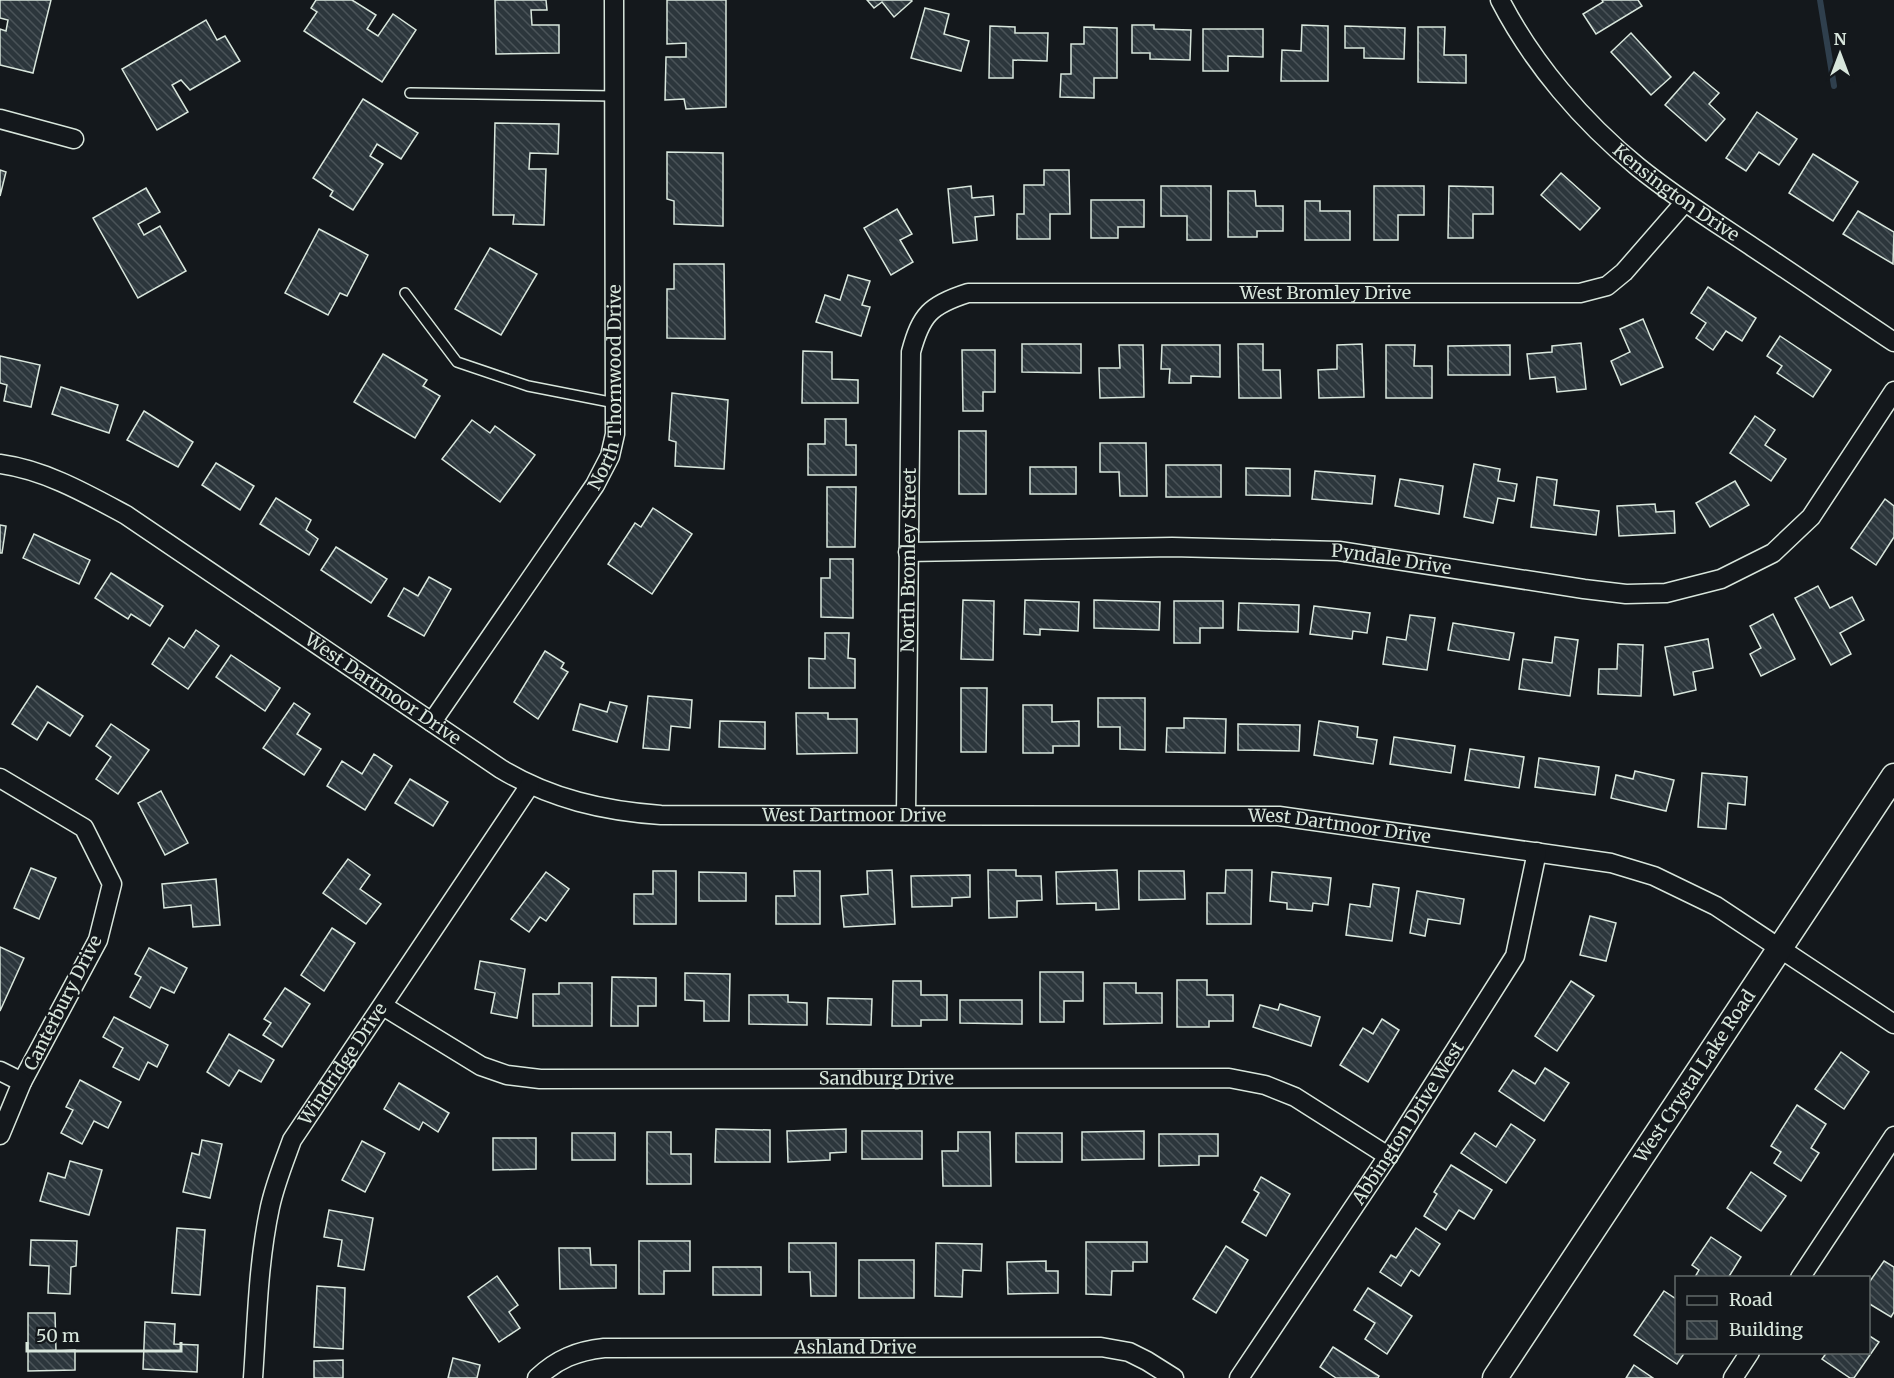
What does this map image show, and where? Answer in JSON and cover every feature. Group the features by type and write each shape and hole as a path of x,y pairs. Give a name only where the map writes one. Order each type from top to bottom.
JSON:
{"street":[{"name":"North Thornwood Drive","path":"432,722 595,485 610,456 615,434 614,0"},
{"name":"Kensington Drive","path":"1500,0 1544,69 1577,110 1638,167 1685,202 1894,342"},
{"path":"0,120 74,139"},
{"name":"West Bromley Drive","path":"931,311 948,299 968,293 1580,293 1606,286 1624,272 1685,202"},
{"name":"North Bromley Street","path":"906,814 910,352 917,328 931,311"},
{"name":"Pyndale Drive","path":"908,552 1172,547 1340,551 1584,589 1626,594 1666,592 1721,579 1773,553 1811,517 1894,391"},
{"name":"West Dartmoor Drive","path":"0,464 48,477 126,515 501,769 530,785 580,803 639,814 1279,816 1611,863 1654,876 1716,906 1894,1024"},
{"name":"West Crystal Lake Road","path":"1495,1378 1894,776"},
{"name":"Canterbury Drive","path":"0,778 84,828 112,884 98,940 22,1082 0,1135"},
{"name":"Windridge Drive","path":"253,1378 264,1242 280,1171 292,1140 530,785"},
{"name":"Abbington Drive West","path":"1239,1378 1388,1155 1515,956 1537,852"},
{"name":"Sandburg Drive","path":"383,1006 481,1066 507,1075 540,1079 1229,1078 1265,1085 1296,1097 1388,1155"},
{"path":"0,1071 22,1082"},
{"path":"1801,1276 1894,1136"},
{"name":"Ashland Drive","path":"537,1378 549,1366 566,1356 585,1350 604,1348 1077,1347 1101,1347 1130,1352 1174,1378"},
{"path":"1733,1378 1749,1354"}],"lane":[{"path":"410,93 614,96"},
{"path":"405,293 457,362 528,386 615,403"}],"building":[{"path":"0,0 51,0 33,73 0,65 0,29 6,31 8,20 0,18"},
{"path":"316,0 352,0 376,15 367,29 378,36 393,14 416,30 382,82 304,31 317,12 311,8"},
{"path":"495,0 546,0 547,10 531,10 532,25 559,25 559,53 496,54"},
{"path":"667,0 726,0 726,107 686,109 684,99 665,100 666,57 686,57 686,43 667,44"},
{"path":"867,0 912,1 894,17 882,2 874,8"},
{"path":"1602,0 1638,0 1642,6 1596,34 1583,14 1603,2"},
{"path":"925,8 949,14 944,34 969,41 961,71 911,58"},
{"path":"206,20 217,40 225,36 240,61 190,90 181,80 172,85 188,112 157,130 122,69"},
{"path":"1132,25 1154,25 1154,29 1191,30 1190,60 1150,59 1150,53 1132,53"},
{"path":"1302,25 1328,26 1328,81 1281,81 1282,50 1301,51"},
{"path":"990,26 1015,27 1015,33 1048,33 1047,61 1013,60 1013,78 989,78"},
{"path":"1345,26 1405,28 1404,59 1364,58 1364,48 1345,48"},
{"path":"1084,27 1117,28 1117,78 1094,78 1094,98 1060,97 1061,74 1071,74 1071,44 1084,44"},
{"path":"1418,27 1445,27 1444,55 1466,55 1466,83 1418,82"},
{"path":"1203,29 1263,29 1263,57 1228,56 1228,71 1203,71"},
{"path":"1631,33 1671,77 1651,95 1611,52"},
{"path":"1694,72 1719,93 1709,104 1725,119 1706,141 1665,105"},
{"path":"363,99 418,133 401,159 377,144 370,156 383,164 353,210 330,196 333,191 313,178"},
{"path":"1757,112 1797,139 1779,165 1759,152 1746,171 1726,158"},
{"path":"495,123 559,124 558,154 530,153 529,169 546,169 544,225 513,224 514,215 493,215"},
{"path":"667,152 723,153 723,226 674,224 674,201 667,199"},
{"path":"1813,154 1858,182 1833,221 1789,193"},
{"path":"0,170 6,172 0,196"},
{"path":"1044,170 1069,170 1070,214 1050,214 1050,239 1017,239 1017,214 1024,214 1024,185 1044,185"},
{"path":"1561,173 1600,208 1580,230 1541,195"},
{"path":"971,186 972,198 993,196 994,215 975,217 977,240 953,243 948,189"},
{"path":"1161,186 1211,186 1211,240 1187,240 1187,216 1161,216"},
{"path":"1374,186 1424,186 1424,215 1398,215 1398,240 1374,240"},
{"path":"1449,186 1493,187 1493,214 1473,214 1473,238 1448,238"},
{"path":"146,188 160,212 138,224 144,235 160,226 186,271 138,298 93,218"},
{"path":"1228,191 1255,191 1256,206 1283,206 1283,231 1257,231 1257,237 1228,237"},
{"path":"1091,200 1144,200 1144,227 1118,227 1118,238 1091,238"},
{"path":"1305,201 1320,201 1320,211 1350,211 1350,240 1305,240"},
{"path":"897,209 912,234 900,240 913,262 891,275 864,228"},
{"path":"1858,211 1894,232 1893,264 1843,234"},
{"path":"319,229 368,255 347,296 340,293 328,315 285,293"},
{"path":"490,248 537,274 501,335 455,309"},
{"path":"674,264 724,264 725,339 667,338 667,289 674,289"},
{"path":"848,275 870,281 862,305 870,307 861,336 816,322 825,295 840,300"},
{"path":"1708,287 1756,318 1742,341 1726,331 1713,350 1696,338 1706,323 1691,313"},
{"path":"1643,319 1663,367 1621,385 1611,361 1630,352 1620,329"},
{"path":"1780,336 1831,370 1813,397 1777,373 1782,366 1767,356"},
{"path":"1581,343 1586,389 1557,392 1555,377 1530,379 1527,354 1552,352 1552,346"},
{"path":"1022,344 1081,344 1081,373 1022,372"},
{"path":"1238,344 1263,344 1263,370 1280,370 1281,398 1239,398"},
{"path":"1362,344 1364,397 1319,398 1318,370 1337,369 1337,345"},
{"path":"1119,345 1143,345 1144,397 1100,398 1099,368 1120,368"},
{"path":"1162,345 1220,345 1220,377 1191,376 1191,383 1169,383 1170,369 1161,369"},
{"path":"1386,345 1415,345 1414,366 1432,366 1432,398 1386,398"},
{"path":"1510,345 1510,375 1448,375 1448,346"},
{"path":"962,350 995,350 995,392 983,392 983,411 963,411"},
{"path":"803,351 832,352 832,379 858,380 858,403 802,403"},
{"path":"383,354 427,380 423,386 440,396 415,438 354,402"},
{"path":"0,356 40,365 31,407 4,401 7,385 0,383"},
{"path":"61,387 118,405 109,433 52,414"},
{"path":"672,393 728,400 724,469 675,466 676,442 669,440"},
{"path":"144,411 193,442 178,467 127,440"},
{"path":"1755,416 1775,430 1765,445 1786,459 1771,481 1730,453"},
{"path":"825,419 846,419 846,445 856,445 856,475 808,475 808,444 825,444"},
{"path":"472,420 490,433 495,426 535,455 500,502 442,459"},
{"path":"959,431 986,431 986,494 959,494"},
{"path":"1100,443 1146,443 1147,496 1120,496 1119,472 1100,472"},
{"path":"216,463 254,486 240,510 202,485"},
{"path":"1474,464 1500,469 1498,481 1517,484 1514,501 1498,498 1493,523 1464,517"},
{"path":"1166,465 1221,465 1221,497 1166,497"},
{"path":"1030,467 1076,467 1076,494 1030,494"},
{"path":"1246,468 1290,469 1290,496 1246,495"},
{"path":"1315,471 1375,476 1372,504 1312,499"},
{"path":"1537,477 1557,480 1554,505 1599,511 1596,535 1531,527"},
{"path":"1400,479 1443,486 1439,514 1395,506"},
{"path":"1735,481 1749,505 1710,527 1696,503"},
{"path":"827,487 856,487 855,547 827,547"},
{"path":"276,498 311,520 306,530 318,539 309,555 260,524"},
{"path":"1885,499 1894,506 1894,537 1876,565 1851,548"},
{"path":"1655,504 1656,512 1674,511 1675,533 1619,536 1617,506"},
{"path":"653,508 692,534 652,594 608,564 635,523 641,527"},
{"path":"0,525 6,526 2,553 0,553"},
{"path":"34,534 90,560 79,584 23,558"},
{"path":"336,547 387,579 371,603 321,570"},
{"path":"830,559 853,559 853,618 821,617 821,578 830,578"},
{"path":"111,573 163,606 150,626 131,614 128,619 95,598"},
{"path":"429,577 451,589 424,636 388,616 404,588 418,596"},
{"path":"1818,586 1830,608 1852,597 1864,620 1840,633 1851,654 1831,665 1795,598"},
{"path":"963,600 994,601 993,660 961,659"},
{"path":"1025,600 1079,602 1078,631 1040,629 1040,635 1024,634"},
{"path":"1094,600 1160,602 1159,630 1094,628"},
{"path":"1174,601 1223,601 1223,628 1200,628 1200,643 1174,643"},
{"path":"1239,603 1299,605 1298,632 1238,630"},
{"path":"1314,606 1370,613 1367,633 1353,631 1352,639 1310,634"},
{"path":"1773,614 1795,659 1761,676 1750,654 1761,648 1750,626"},
{"path":"1410,615 1435,618 1427,670 1383,664 1387,637 1406,640"},
{"path":"1453,623 1514,633 1509,660 1448,650"},
{"path":"196,630 219,646 188,689 152,664 169,638 184,648"},
{"path":"825,633 849,633 848,658 855,659 855,688 809,688 809,658 825,659"},
{"path":"1555,637 1578,640 1570,696 1519,689 1523,659 1552,663"},
{"path":"1708,639 1713,668 1693,672 1696,690 1674,695 1665,647"},
{"path":"1618,644 1643,645 1641,696 1598,694 1599,669 1617,669"},
{"path":"545,651 564,663 561,668 568,672 538,719 514,702"},
{"path":"231,655 280,688 265,711 216,677"},
{"path":"37,686 83,716 70,736 48,722 37,740 12,724"},
{"path":"961,688 987,688 986,752 961,752"},
{"path":"648,696 692,700 690,728 671,726 669,750 643,748"},
{"path":"1098,698 1145,698 1145,750 1120,749 1120,727 1098,727"},
{"path":"610,702 627,706 617,742 573,730 580,704 607,712"},
{"path":"294,703 310,714 297,734 321,749 304,775 263,748"},
{"path":"1023,705 1052,705 1052,722 1079,721 1079,746 1053,746 1053,753 1023,753"},
{"path":"796,713 828,713 828,719 857,719 857,753 797,754"},
{"path":"1184,718 1226,719 1225,753 1166,752 1167,728 1184,728"},
{"path":"720,721 765,722 765,749 719,747"},
{"path":"1319,721 1358,727 1357,737 1377,740 1373,764 1314,755"},
{"path":"111,724 149,750 118,794 96,779 111,757 96,746"},
{"path":"1238,724 1300,725 1299,751 1238,750"},
{"path":"1394,737 1455,746 1451,773 1390,764"},
{"path":"1470,749 1524,757 1519,788 1465,780"},
{"path":"374,754 392,766 365,810 327,786 342,761 362,774"},
{"path":"1539,758 1599,767 1595,795 1535,787"},
{"path":"1635,771 1674,780 1666,811 1611,798 1616,775 1633,779"},
{"path":"1702,773 1747,777 1745,805 1728,803 1726,829 1698,827"},
{"path":"410,779 448,802 433,826 395,803"},
{"path":"161,791 188,843 165,855 138,803"},
{"path":"348,859 370,875 360,889 381,904 366,924 323,893"},
{"path":"31,868 56,878 39,919 14,908"},
{"path":"892,870 895,924 844,927 841,896 868,894 867,871"},
{"path":"988,870 1016,870 1016,876 1041,876 1042,900 1017,901 1017,917 989,918"},
{"path":"1117,870 1119,909 1096,910 1096,903 1057,904 1056,872"},
{"path":"1226,870 1252,870 1251,924 1207,924 1207,893 1225,893"},
{"path":"653,871 676,871 676,924 634,924 634,894 653,894"},
{"path":"794,871 820,871 820,924 776,924 776,896 795,896"},
{"path":"1139,871 1184,871 1185,899 1139,900"},
{"path":"546,872 569,889 546,921 540,917 529,932 511,919"},
{"path":"699,872 746,873 746,901 699,901"},
{"path":"1272,872 1331,878 1328,905 1313,903 1312,911 1287,909 1287,903 1270,901"},
{"path":"970,875 970,897 952,898 952,906 912,907 911,876"},
{"path":"216,879 220,925 193,927 191,905 164,908 162,884"},
{"path":"1373,884 1399,888 1392,941 1346,935 1350,904 1370,907"},
{"path":"1417,891 1464,899 1460,924 1428,919 1425,936 1410,933"},
{"path":"1590,916 1616,923 1606,961 1580,955"},
{"path":"332,928 355,943 324,991 301,975"},
{"path":"0,947 24,958 0,1011"},
{"path":"149,948 187,968 174,993 161,987 150,1008 130,997 141,977 135,974"},
{"path":"480,961 525,969 517,1018 491,1013 495,993 475,989"},
{"path":"1040,972 1083,972 1083,1001 1064,1001 1064,1022 1040,1022"},
{"path":"685,973 730,974 729,1021 704,1021 704,1001 685,1000"},
{"path":"612,977 656,978 656,1006 638,1006 638,1026 611,1026"},
{"path":"1177,980 1207,980 1207,995 1233,995 1233,1021 1209,1021 1209,1027 1177,1027"},
{"path":"893,981 921,981 921,995 947,995 947,1020 921,1020 921,1026 892,1026"},
{"path":"1571,981 1594,996 1557,1051 1535,1036"},
{"path":"559,983 592,983 592,1026 533,1026 533,994 559,994"},
{"path":"1104,983 1136,983 1136,993 1162,993 1162,1023 1104,1024"},
{"path":"285,988 310,1004 282,1047 263,1035 271,1023 264,1019"},
{"path":"749,995 788,995 788,1002 807,1003 807,1025 749,1024"},
{"path":"828,998 872,999 871,1025 827,1024"},
{"path":"960,1000 1022,1000 1022,1024 960,1023"},
{"path":"1280,1004 1320,1017 1311,1046 1253,1027 1260,1005 1278,1010"},
{"path":"114,1017 168,1045 157,1067 148,1062 139,1080 113,1067 123,1048 103,1037"},
{"path":"1382,1019 1399,1030 1368,1082 1340,1065 1363,1028 1373,1034"},
{"path":"229,1034 274,1060 261,1082 239,1070 229,1086 207,1072"},
{"path":"1841,1052 1869,1072 1844,1109 1815,1089"},
{"path":"1545,1068 1569,1083 1544,1121 1499,1091 1513,1070 1535,1084"},
{"path":"80,1080 121,1102 108,1128 94,1121 82,1144 61,1133 73,1110 66,1107"},
{"path":"399,1083 449,1113 438,1132 423,1122 419,1130 384,1109"},
{"path":"1797,1105 1826,1124 1811,1148 1819,1153 1801,1181 1774,1163 1781,1152 1771,1146"},
{"path":"1511,1124 1535,1140 1506,1183 1461,1153 1475,1133 1496,1147"},
{"path":"716,1129 770,1130 770,1162 715,1162"},
{"path":"846,1129 846,1152 830,1153 830,1160 788,1162 787,1131"},
{"path":"862,1131 922,1131 922,1159 862,1159"},
{"path":"1144,1131 1144,1159 1082,1160 1082,1132"},
{"path":"647,1132 671,1132 671,1154 691,1154 691,1184 647,1184"},
{"path":"958,1132 990,1132 991,1186 943,1186 942,1151 958,1151"},
{"path":"572,1133 615,1133 615,1160 572,1160"},
{"path":"1016,1133 1062,1133 1062,1162 1016,1162"},
{"path":"1159,1134 1218,1134 1218,1156 1199,1156 1199,1165 1159,1166"},
{"path":"493,1138 536,1138 536,1169 493,1170"},
{"path":"202,1140 222,1144 210,1198 183,1192 192,1153 199,1155"},
{"path":"362,1141 385,1153 365,1192 342,1180"},
{"path":"70,1161 102,1170 89,1215 40,1201 48,1173 65,1178"},
{"path":"1451,1165 1492,1190 1474,1219 1459,1210 1446,1230 1424,1216 1437,1194 1434,1192"},
{"path":"1751,1172 1786,1196 1761,1231 1727,1208"},
{"path":"1261,1177 1290,1194 1266,1236 1242,1222 1259,1193 1254,1190"},
{"path":"329,1210 373,1218 364,1270 338,1266 342,1240 324,1237"},
{"path":"177,1228 205,1230 200,1295 172,1293"},
{"path":"1416,1228 1440,1244 1419,1276 1411,1270 1401,1286 1380,1272 1391,1255 1396,1258"},
{"path":"1711,1237 1741,1257 1729,1276 1696,1276 1699,1270 1692,1265"},
{"path":"31,1240 77,1241 76,1266 71,1267 70,1294 48,1293 49,1266 30,1265"},
{"path":"639,1241 690,1241 690,1271 664,1271 664,1294 639,1294"},
{"path":"1086,1242 1147,1242 1147,1262 1133,1262 1133,1271 1112,1271 1111,1295 1086,1294"},
{"path":"789,1243 836,1243 836,1296 811,1296 810,1272 789,1272"},
{"path":"936,1243 982,1244 981,1271 963,1270 962,1297 935,1296"},
{"path":"1226,1246 1248,1260 1216,1313 1193,1299"},
{"path":"559,1248 590,1248 591,1265 616,1265 616,1288 560,1289"},
{"path":"859,1260 914,1260 914,1298 859,1298"},
{"path":"1046,1261 1046,1271 1058,1271 1058,1293 1008,1294 1007,1262"},
{"path":"1884,1261 1894,1267 1894,1312 1891,1317 1870,1304 1870,1281"},
{"path":"713,1267 761,1267 761,1295 713,1295"},
{"path":"497,1276 518,1305 509,1312 520,1328 499,1342 468,1297"},
{"path":"317,1286 345,1288 343,1349 314,1347"},
{"path":"1368,1288 1412,1316 1387,1354 1365,1339 1375,1323 1354,1310"},
{"path":"1664,1291 1675,1298 1675,1354 1684,1354 1677,1364 1634,1335"},
{"path":"28,1313 55,1313 56,1351 75,1350 75,1370 28,1371"},
{"path":"145,1322 175,1324 174,1344 198,1345 197,1372 143,1369"},
{"path":"1870,1336 1879,1342 1854,1378 1850,1378 1822,1359 1826,1354 1870,1354"},
{"path":"1333,1347 1379,1376 1378,1378 1336,1378 1320,1367"},
{"path":"453,1358 480,1365 477,1378 448,1378"},
{"path":"343,1360 343,1378 314,1378 314,1361"},
{"path":"1634,1365 1653,1378 1626,1378"}],"waterway":[{"path":"1820,0 1834,86"}]}
